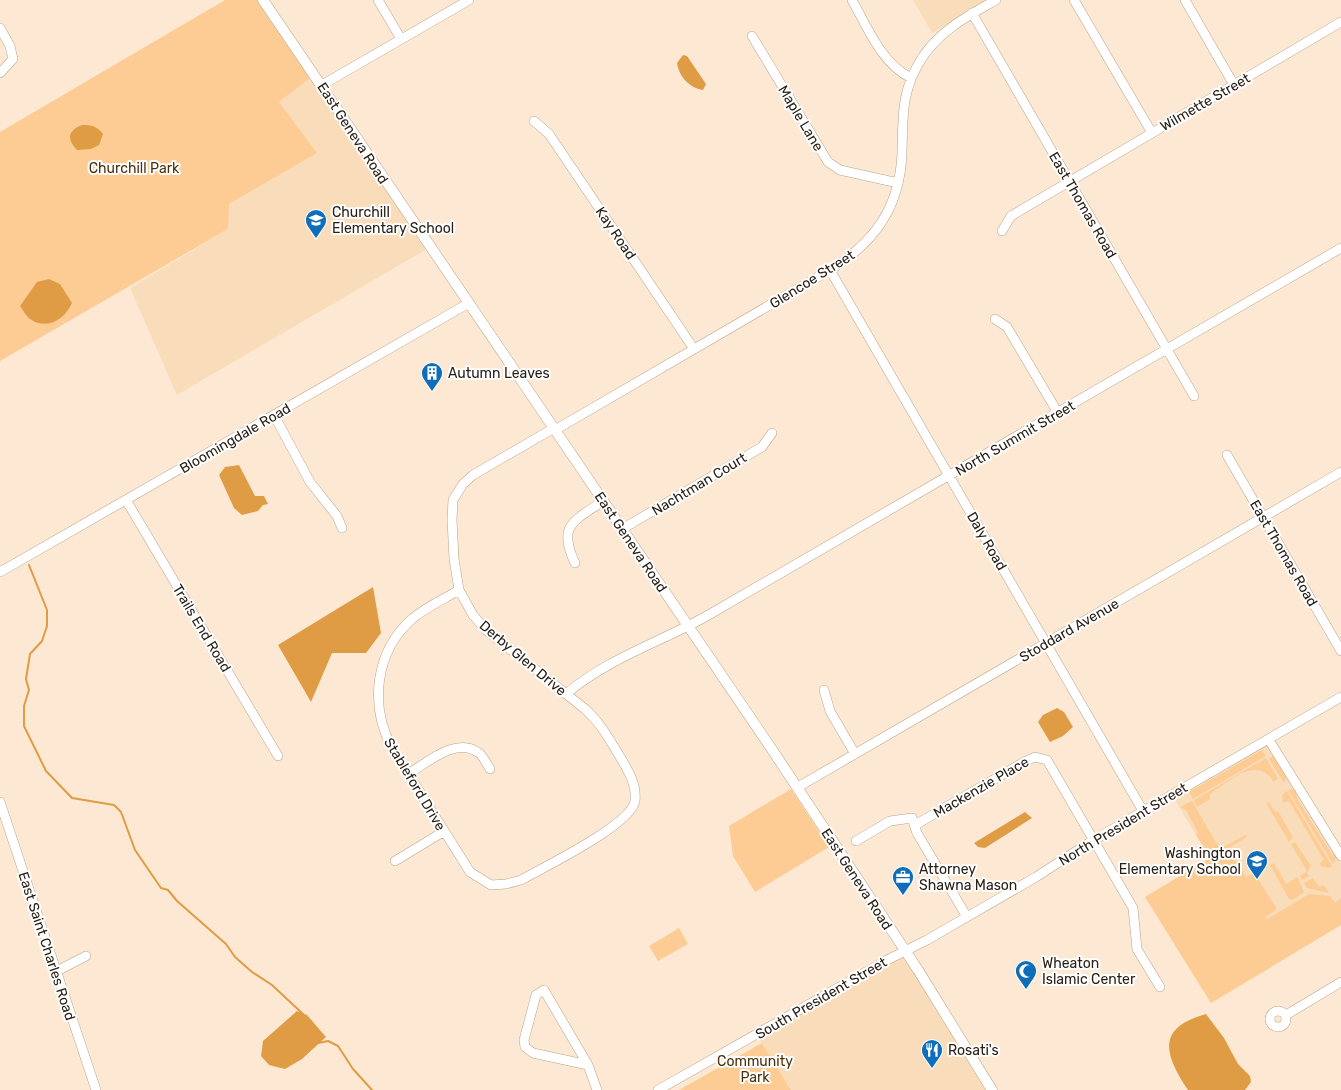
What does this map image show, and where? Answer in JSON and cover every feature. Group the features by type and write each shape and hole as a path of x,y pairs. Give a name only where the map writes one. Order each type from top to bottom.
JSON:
{"main road":[{"name":"East Geneva Road","path":"263,0 798,788 905,951 992,1090"}],"street":[{"path":"378,0 401,39"},
{"path":"322,85 469,0"},
{"path":"852,0 888,62 898,72 911,78"},
{"name":"Glencoe Street","path":"453,500 463,484 473,475 852,256 875,233 890,208 898,183 902,153 902,113 911,78 922,58 936,39 972,13 996,0"},
{"path":"1074,0 1152,133"},
{"path":"1185,0 1234,85"},
{"name":"East Thomas Road","path":"972,13 1194,396"},
{"name":"Wilmette Street","path":"1002,231 1012,216 1341,22"},
{"path":"0,28 10,46 13,59 0,73"},
{"name":"Maple Lane","path":"752,36 828,162 840,170 898,183"},
{"name":"Kay Road","path":"534,121 549,134 694,349"},
{"name":"North Summit Street","path":"566,694 590,675 619,658 688,626 1341,248"},
{"name":"Daly Road","path":"830,270 1143,811"},
{"name":"Bloomingdale Road","path":"0,572 469,303"},
{"path":"995,319 1007,327 1058,413"},
{"path":"274,415 310,482 336,516 342,528"},
{"name":"Nachtman Court","path":"622,529 762,447 772,433"},
{"name":"East Thomas Road","path":"1228,455 1341,651"},
{"name":"Stoddard Avenue","path":"798,788 1341,472"},
{"name":"Trails End Road","path":"126,500 278,756"},
{"name":"Derby Glen Drive","path":"453,500 454,559 459,590 473,615 486,630 591,715 603,729 633,782 635,800 626,817 612,828 512,883"},
{"path":"575,563 567,546 567,532 574,521 603,501"},
{"name":"Stableford Drive","path":"459,590 423,611 408,623 393,641 381,669 378,700 381,722 389,741 408,774 463,864 474,876 490,885 512,883"},
{"path":"824,690 830,711 855,754"},
{"name":"North President Street","path":"905,951 967,917 1143,811 1341,697"},
{"path":"1269,740 1341,856"},
{"path":"408,774 448,750 459,747 479,753 490,769"},
{"name":"Mackenzie Place","path":"915,825 1035,757 1047,760 1092,841 1134,908 1137,949 1160,986"},
{"name":"East Saint Charles Road","path":"0,802 55,972 96,1090"},
{"path":"856,841 890,820 912,818 967,917"},
{"path":"395,861 444,832"},
{"name":"South President Street","path":"658,1090 905,951"},
{"path":"55,972 86,956"},
{"path":"1286,1015 1341,982"},
{"path":"588,1065 533,1053 526,1047 524,1040 536,994 544,990 588,1065 597,1090"}],"shaded area":[{"path":"913,0 990,0 932,33"},
{"path":"683,55 687,56 706,84 703,90 694,87 680,73 677,63"},
{"name":"Churchill Elementary School","path":"310,78 427,249 177,395 130,288 228,229 228,204 317,153 278,102"},
{"path":"82,125 94,126 101,131 103,134 99,145 91,149 77,150 71,142 70,136 73,130"},
{"path":"49,279 60,284 72,303 65,314 55,322 43,324 30,319 20,306 37,282"},
{"path":"239,465 255,496 264,496 268,504 263,505 258,511 242,515 234,508 219,475 225,467"},
{"path":"373,587 381,633 366,653 332,653 311,702 278,645"},
{"path":"1057,708 1064,712 1073,727 1063,736 1050,742 1038,722 1043,715"},
{"name":"Washington Elementary School","path":"1268,744 1341,863 1341,925 1211,1003 1145,897 1210,858 1173,797"},
{"path":"1025,812 1032,818 985,848 978,847 974,843"},
{"path":"903,954 987,1090 791,1090 758,1037"},
{"path":"297,1011 307,1015 326,1037 302,1059 285,1069 269,1065 261,1056 263,1041"},
{"path":"1206,1014 1224,1038 1238,1064 1250,1076 1251,1082 1245,1090 1188,1090 1180,1077 1170,1054 1169,1044 1172,1035 1179,1027 1190,1020"}],"green space":[{"name":"Churchill Park","path":"225,0 259,0 310,78 279,102 317,153 229,204 228,229 0,361 0,132"},
{"path":"1262,750 1266,756 1193,799 1189,792"},
{"path":"1274,755 1287,776 1284,783 1269,759"},
{"path":"1266,758 1278,779 1273,781 1259,770 1242,773 1210,794 1210,799 1197,807 1194,800"},
{"path":"791,789 829,847 755,892 733,856 729,826"},
{"path":"1288,790 1296,791 1297,799 1333,856 1334,852 1336,858 1333,864"},
{"path":"1287,791 1332,866 1328,868 1321,866 1320,863 1324,860 1289,801 1283,803 1282,795"},
{"path":"1192,801 1220,849 1245,835 1247,837 1229,848 1246,877 1254,873 1276,907 1275,911 1265,917 1267,919 1309,894 1330,896 1335,903 1341,898 1341,925 1211,1003 1145,897 1210,858 1196,835 1198,833 1186,810 1180,807"},
{"path":"1269,802 1275,812 1278,811 1293,837 1289,842 1266,803"},
{"path":"1295,842 1311,866 1307,873 1309,876 1302,880 1300,876 1307,871 1291,844"},
{"path":"1274,863 1286,884 1297,877 1304,892 1293,900 1289,899 1270,865"},
{"path":"1313,878 1319,887 1324,885 1329,893 1307,888 1304,883"},
{"path":"679,928 688,944 658,961 649,946"},
{"name":"Community Park","path":"762,1043 791,1090 679,1090"}],"waterway":[{"path":"29,565 47,610 47,626 42,641 30,654 26,679 29,690 24,706 24,726 46,771 72,798 114,805 121,812 135,850 161,888 168,890 177,901 226,944 235,957 252,972 272,985 303,1014"},
{"path":"318,1043 328,1041 338,1046 353,1069 372,1090"}],"place":[{"name":"Churchill Elementary School","path":"316,239"},
{"name":"Autumn Leaves","path":"432,392"},
{"name":"Washington Elementary School","path":"1257,880"},
{"name":"Attorney Shawna Mason","path":"903,896"},
{"name":"Wheaton Islamic Center","path":"1026,990"},
{"name":"Rosati's","path":"932,1069"}]}
